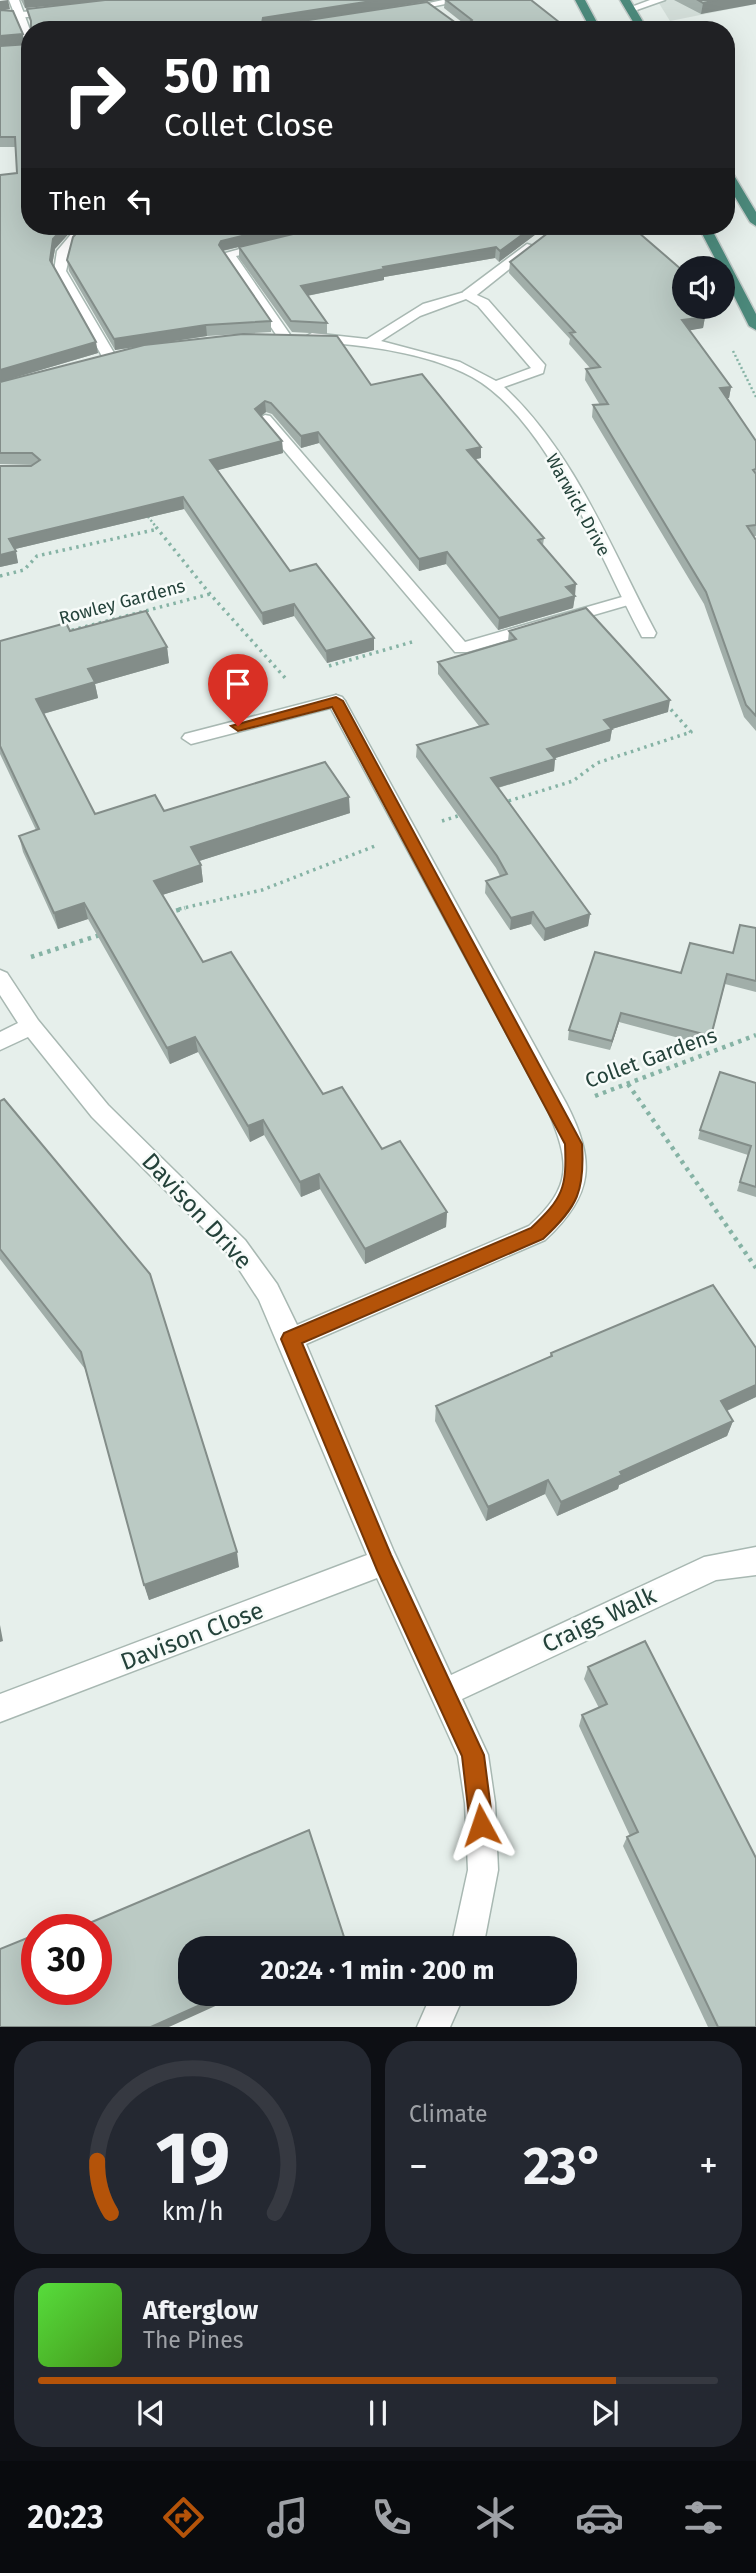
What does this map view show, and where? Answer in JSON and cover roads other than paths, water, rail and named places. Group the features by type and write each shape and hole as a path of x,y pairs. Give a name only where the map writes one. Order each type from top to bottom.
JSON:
{"highway":[{"path":"580,0 591,21"},
{"path":"628,5 638,21"},
{"path":"735,187 756,222"},
{"path":"709,235 756,326"}],"street":[{"path":"14,0 22,21"},
{"path":"388,11 450,2 448,0"},
{"path":"628,5 660,0"},
{"path":"430,5 447,17"},
{"path":"0,16 72,10"},
{"path":"75,235 67,243 59,261 60,271 110,359"},
{"path":"369,344 387,329 417,313 468,295 540,241"},
{"path":"282,242 228,254 284,336"},
{"path":"468,295 483,303 538,365 538,370 495,386"},
{"name":"Warwick Drive","path":"261,337 284,336 369,344 439,360 495,386 520,412 557,463 648,633"},
{"path":"265,419 461,648 629,600"},
{"path":"191,738 336,701 558,1109 574,1144 576,1177 570,1195 550,1223 511,1247 291,1339"},
{"name":"Davison Drive","path":"0,978 31,1026 100,1111 180,1187 237,1247 268,1292 291,1339 384,1562 473,1755 480,1803 483,1870 469,1936"},
{"path":"0,1042 31,1026"},
{"name":"Craigs Walk","path":"446,1692 714,1567 756,1561"},
{"name":"Davison Close","path":"0,1708 384,1562"},
{"path":"433,2027 443,2006"}]}
